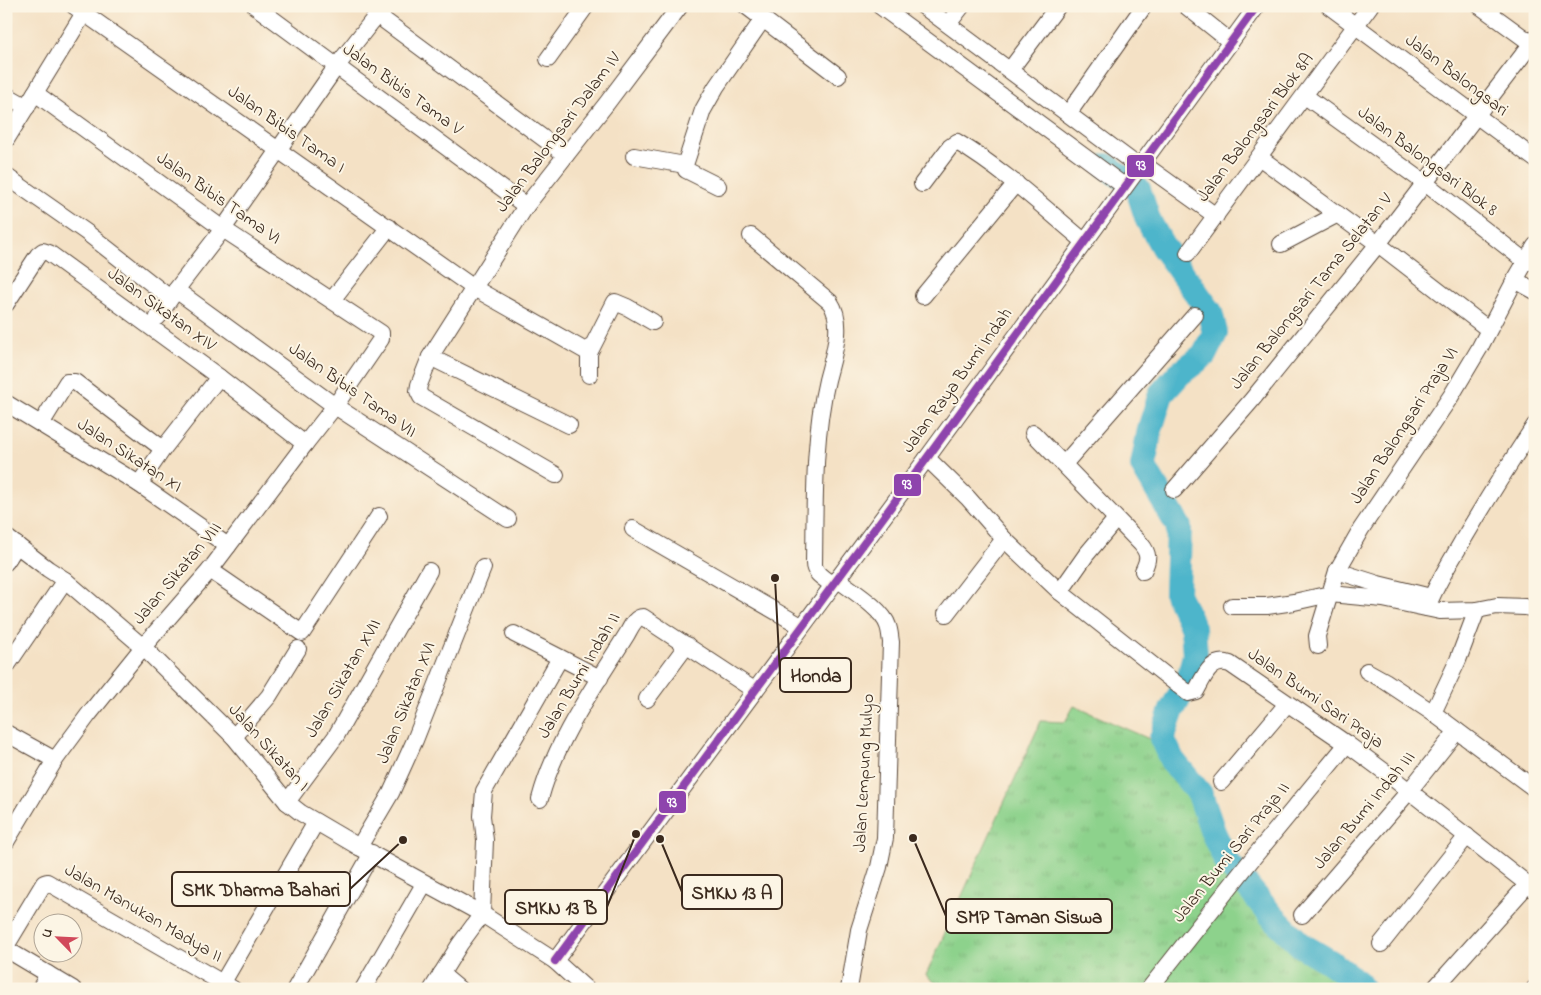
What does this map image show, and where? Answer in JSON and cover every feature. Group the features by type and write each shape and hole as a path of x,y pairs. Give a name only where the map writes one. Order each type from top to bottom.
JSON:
{"street":[{"path":"548,59 586,6"},
{"name":"Jalan Balongsari Dalam IV","path":"474,288 526,206 680,6"},
{"path":"746,6 838,76"},
{"path":"880,6 1133,175 1216,216"},
{"path":"923,6 1068,114 1133,175"},
{"path":"948,24 962,6"},
{"path":"1010,70 1058,6"},
{"path":"1068,114 1144,6"},
{"path":"1186,6 1231,42"},
{"name":"Jalan Raya Bumi Indah","path":"555,961 927,458 1257,6"},
{"name":"Jalan Balongsari","path":"1330,6 1535,159"},
{"name":"Jalan Balongsari Blok 8A","path":"1188,253 1370,6"},
{"path":"1480,6 1534,43"},
{"name":"Jalan Bibis Tama V","path":"257,7 526,206"},
{"path":"6,140 31,100 81,8"},
{"name":"Jalan Bibis Tama I","path":"81,8 474,288 589,353"},
{"path":"158,317 280,150 336,67 380,11 566,155"},
{"path":"718,186 688,171 686,165 703,110 716,87 763,19"},
{"name":"Jalan Balongsari Tama Selatan V","path":"1174,490 1251,401 1378,244 1475,115 1534,43"},
{"name":"Jalan Bibis Tama VI","path":"6,95 31,100 381,333"},
{"name":"Jalan Balongsari Blok 8","path":"1305,96 1425,183 1525,261"},
{"path":"922,184 950,147 957,142 1016,183 1038,204 1085,242"},
{"path":"634,156 686,165"},
{"path":"1259,157 1378,244 1488,329"},
{"name":"Jalan Bibis Tama VII","path":"6,176 335,406 508,519"},
{"path":"924,296 1016,183"},
{"path":"1281,244 1338,214"},
{"path":"332,300 389,227"},
{"name":"Jalan Lempung Mulyo","path":"750,236 830,302 835,309 837,320 835,347 822,405 818,443 814,569 816,573 864,599 880,614 888,625 891,642 885,838 877,875 859,930 849,989"},
{"name":"Jalan Balongsari Praja VI","path":"1318,646 1317,636 1334,582 1361,529 1451,396 1514,280 1535,246"},
{"name":"Jalan Sikatan XIV","path":"6,304 38,254 43,251 49,253 219,377 304,444"},
{"path":"1514,280 1535,291"},
{"path":"474,288 430,357 418,385 418,391 421,397 556,475"},
{"path":"589,375 589,353 615,302 653,322"},
{"path":"1064,464 1194,315"},
{"name":"Jalan Sikatan VIII","path":"8,836 54,760 143,647 210,570 304,444 335,406 381,339 381,333"},
{"path":"430,357 569,425"},
{"path":"139,484 163,449 219,377"},
{"path":"41,424 67,382 74,382 163,449"},
{"name":"Jalan Sikatan XI","path":"6,403 139,484 228,546"},
{"path":"1429,602 1487,498 1535,425"},
{"path":"1033,433 1148,554 1148,562 1143,571"},
{"name":"Jalan Bumi Sari Praja","path":"927,458 968,498 1004,539 1060,592 1184,690 1196,691 1211,666 1217,663 1226,663 1347,744 1410,790 1531,887"},
{"path":"210,570 302,633 379,516"},
{"path":"1060,592 1086,555 1116,519"},
{"path":"633,529 801,626"},
{"path":"946,614 1004,539"},
{"path":"6,562 12,541"},
{"name":"Jalan Sikatan I","path":"12,541 65,580 143,647 234,737 286,802 316,822 424,884 482,914 555,961 586,989"},
{"name":"Jalan Sikatan XVI","path":"295,989 365,850 415,740 483,568"},
{"name":"Jalan Sikatan XVII","path":"286,802 336,736 429,571"},
{"path":"6,667 12,649 65,580"},
{"path":"1334,582 1383,599 1429,602"},
{"path":"1232,606 1267,606 1294,602 1334,582 1378,584 1429,602 1440,611 1477,610 1497,606 1535,609"},
{"path":"1433,713 1458,660 1477,610"},
{"name":"Jalan Bumi Indah II","path":"540,800 556,754 600,678 636,620 640,617 643,617 687,645 754,690"},
{"path":"514,634 600,678"},
{"path":"647,699 687,645"},
{"path":"234,737 269,696 298,650"},
{"path":"432,989 482,914 485,840 482,816 484,791 560,658"},
{"path":"1366,671 1385,681 1433,713 1535,788"},
{"path":"1221,782 1287,704"},
{"name":"Jalan Bumi Indah III","path":"1302,915 1410,790 1457,731"},
{"path":"6,733 54,760"},
{"name":"Jalan Bumi Sari Praja II","path":"1149,989 1248,864 1347,744"},
{"path":"225,987 316,822"},
{"path":"1381,944 1467,836"},
{"name":"Jalan Manukan Madya II","path":"6,947 33,899 44,883 47,882 225,987"},
{"path":"363,989 424,884"},
{"path":"1434,989 1531,887"},
{"path":"6,947 73,989"},
{"path":"40,989 48,974"},
{"path":"441,974 459,989"}],"green space":[{"path":"1074,706 1154,741 1159,752 1190,794 1202,838 1225,879 1292,947 1351,989 942,989 926,975 1041,721 1065,722"}],"waterway":[{"path":"1107,166 1138,189 1148,220 1163,247 1210,312 1215,333 1204,355 1179,374 1161,394 1150,429 1143,466 1179,527 1177,594 1193,628 1195,655 1189,679 1172,710 1162,738 1172,760 1200,794 1213,832 1227,862 1273,917 1301,945 1330,962 1358,983 1362,989"}],"transit line":[{"name":"93","path":"555,961 927,458 1257,6"}],"place":[{"name":"Honda","path":"775,578"},
{"name":"SMKN 13 B","path":"636,834"},
{"name":"SMP Taman Siswa","path":"913,838"},
{"name":"SMKN 13 A","path":"660,839"},
{"name":"SMK Dharma Bahari","path":"403,840"}]}
